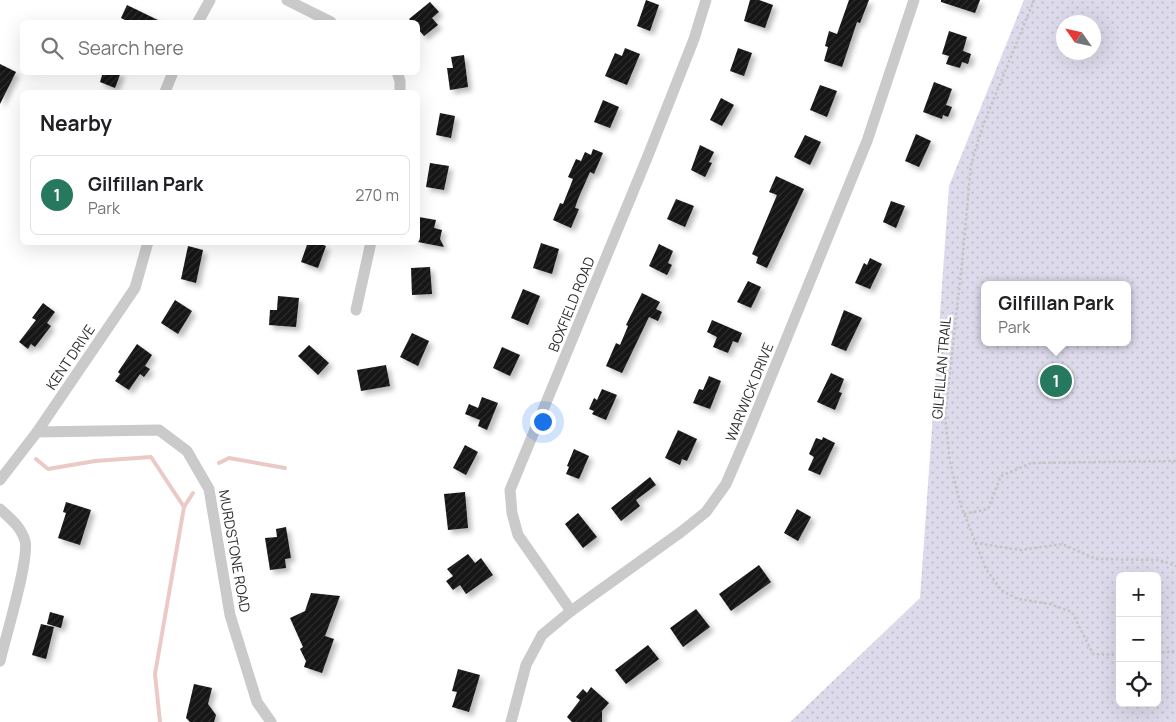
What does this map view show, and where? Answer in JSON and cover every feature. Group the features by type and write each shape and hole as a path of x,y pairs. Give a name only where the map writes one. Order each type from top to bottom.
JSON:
{"street":[{"path":"199,20 210,0"},
{"path":"287,0 327,20"},
{"name":"BOXFIELD ROAD","path":"571,611 518,535 512,513 510,490 647,158 694,39 706,0"},
{"name":"WARWICK DRIVE","path":"511,722 526,665 542,636 571,611 706,512 726,484 867,141 914,0"},
{"path":"165,90 172,75"},
{"path":"398,75 400,90"},
{"name":"KENT DRIVE","path":"0,480 37,432 135,288 147,245"},
{"path":"356,310 370,245"},
{"name":"MURDSTONE ROAD","path":"37,432 159,430 187,450 209,489 230,614 257,702 271,722"},
{"path":"0,509 20,527 26,543 24,564 0,661"}],"path":[{"name":"GILFILLAN TRAIL","path":"1034,0 982,128 971,165 945,416 950,462 964,514 986,569 1001,590 1018,599 1050,604 1072,612 1093,654 1116,655"},
{"path":"964,514 988,509 1001,476 1031,463 1176,461"},
{"path":"976,543 1021,550 1062,544 1096,559 1159,560 1176,566"},
{"path":"1161,653 1176,651"}],"shaded area":[{"path":"1024,0 1176,0 1176,722 790,722 920,598 949,186"}],"building":[{"path":"646,0 659,5 650,31 637,26"},
{"path":"750,0 759,0 773,5 765,28 744,21"},
{"path":"849,0 869,0 860,23 857,22 842,67 824,61 828,47 825,46 829,31 837,34"},
{"path":"941,0 980,0 975,13 941,2"},
{"path":"430,2 439,12 432,18 438,25 424,36 420,31 420,20 409,19"},
{"path":"127,5 158,20 125,20 121,18"},
{"path":"949,31 967,37 963,51 971,54 968,64 962,62 960,68 946,64 949,56 942,54"},
{"path":"625,48 640,54 627,85 605,76 615,53 622,56"},
{"path":"738,48 752,53 744,76 730,71"},
{"path":"464,55 468,87 450,90 447,68 453,68 451,57"},
{"path":"0,64 16,72 0,104"},
{"path":"102,75 120,75 115,88 100,82"},
{"path":"934,82 952,89 946,105 952,107 948,117 943,115 942,119 923,112"},
{"path":"820,85 837,91 827,117 810,110"},
{"path":"721,98 734,105 722,126 710,120"},
{"path":"603,100 619,107 610,128 594,122"},
{"path":"440,113 455,116 451,138 436,135"},
{"path":"916,134 931,141 919,167 905,161"},
{"path":"805,135 821,142 810,165 794,157"},
{"path":"700,145 714,152 709,162 712,163 705,177 691,170"},
{"path":"593,149 603,153 594,174 590,172 578,199 575,208 579,209 571,228 553,220 560,203 563,204 573,179 568,177 576,159 581,161 585,152 591,155"},
{"path":"430,163 449,166 444,190 426,187"},
{"path":"776,176 804,189 767,268 756,263 758,257 752,254 777,195 769,192"},
{"path":"676,199 694,206 685,227 667,219"},
{"path":"891,201 905,206 896,228 883,222"},
{"path":"420,217 436,220 434,228 442,230 440,239 444,247 420,242"},
{"path":"541,243 559,249 552,274 533,268"},
{"path":"659,244 673,251 668,263 672,265 667,275 649,266"},
{"path":"307,245 326,246 318,268 301,262"},
{"path":"188,246 203,250 196,283 181,279"},
{"path":"870,258 882,264 870,289 855,283 864,263 867,265"},
{"path":"430,267 432,294 412,295 411,268"},
{"path":"748,281 761,287 751,308 737,302"},
{"path":"523,289 540,296 528,325 511,318"},
{"path":"642,293 660,302 656,309 662,312 658,321 649,317 622,373 606,366 616,343 620,345 628,326 626,325"},
{"path":"278,296 299,298 296,327 269,325 270,310 277,310"},
{"path":"175,300 192,311 178,334 161,323"},
{"path":"43,303 55,312 47,323 51,326 35,347 31,344 28,349 19,342 36,320 32,318"},
{"path":"844,310 862,318 846,351 831,345"},
{"path":"712,320 742,333 738,343 733,341 728,353 713,347 717,337 707,332"},
{"path":"412,333 429,341 418,366 400,357"},
{"path":"137,344 152,355 145,366 150,369 144,377 140,374 129,390 115,381 120,374 118,372"},
{"path":"309,345 329,363 318,375 298,356"},
{"path":"502,347 520,355 510,376 493,368"},
{"path":"386,365 390,386 361,391 357,370"},
{"path":"831,373 844,379 839,392 842,393 835,410 817,402"},
{"path":"709,376 721,381 710,409 693,403 699,389 703,390"},
{"path":"602,389 617,395 606,420 592,414 594,411 589,409 594,398 597,400"},
{"path":"482,397 498,403 487,430 478,426 480,420 465,414 469,404 478,408"},
{"path":"678,430 697,439 687,461 682,459 680,465 665,458"},
{"path":"823,437 835,443 820,475 808,470 814,457 809,454 816,438 822,440"},
{"path":"465,445 478,452 466,475 453,468"},
{"path":"574,449 589,456 579,479 566,474"},
{"path":"650,477 656,485 636,500 640,506 621,521 611,508"},
{"path":"465,492 468,528 448,530 444,494"},
{"path":"66,502 91,510 80,545 58,538 66,513 63,512"},
{"path":"797,509 811,517 798,541 784,533"},
{"path":"578,513 597,537 583,548 565,524"},
{"path":"286,527 291,558 285,559 286,568 270,570 265,538 277,537 276,529"},
{"path":"468,554 475,563 481,558 493,575 466,594 460,585 453,590 446,581 453,576 447,569"},
{"path":"759,565 771,582 731,611 719,594"},
{"path":"311,593 340,596 325,636 334,639 322,673 304,667 306,661 300,649 303,647 290,618 305,611"},
{"path":"696,609 710,627 683,647 670,628"},
{"path":"50,612 64,616 61,628 47,624"},
{"path":"41,624 54,627 46,659 32,655"},
{"path":"648,645 659,659 626,684 615,670"},
{"path":"458,669 480,675 469,712 452,707 457,692 452,691"},
{"path":"194,684 212,688 208,704 216,715 214,722 190,722 186,718"},
{"path":"591,687 609,703 602,711 602,722 572,722 567,717 580,700 576,697 583,689 587,693"}],"waterway":[{"path":"36,459 48,469 95,461 151,457 184,507 155,674 160,722"},
{"path":"219,463 229,458 285,468"},
{"path":"184,507 193,493"}],"place":[{"name":"Gilfillan Park","path":"1056,381"}]}
